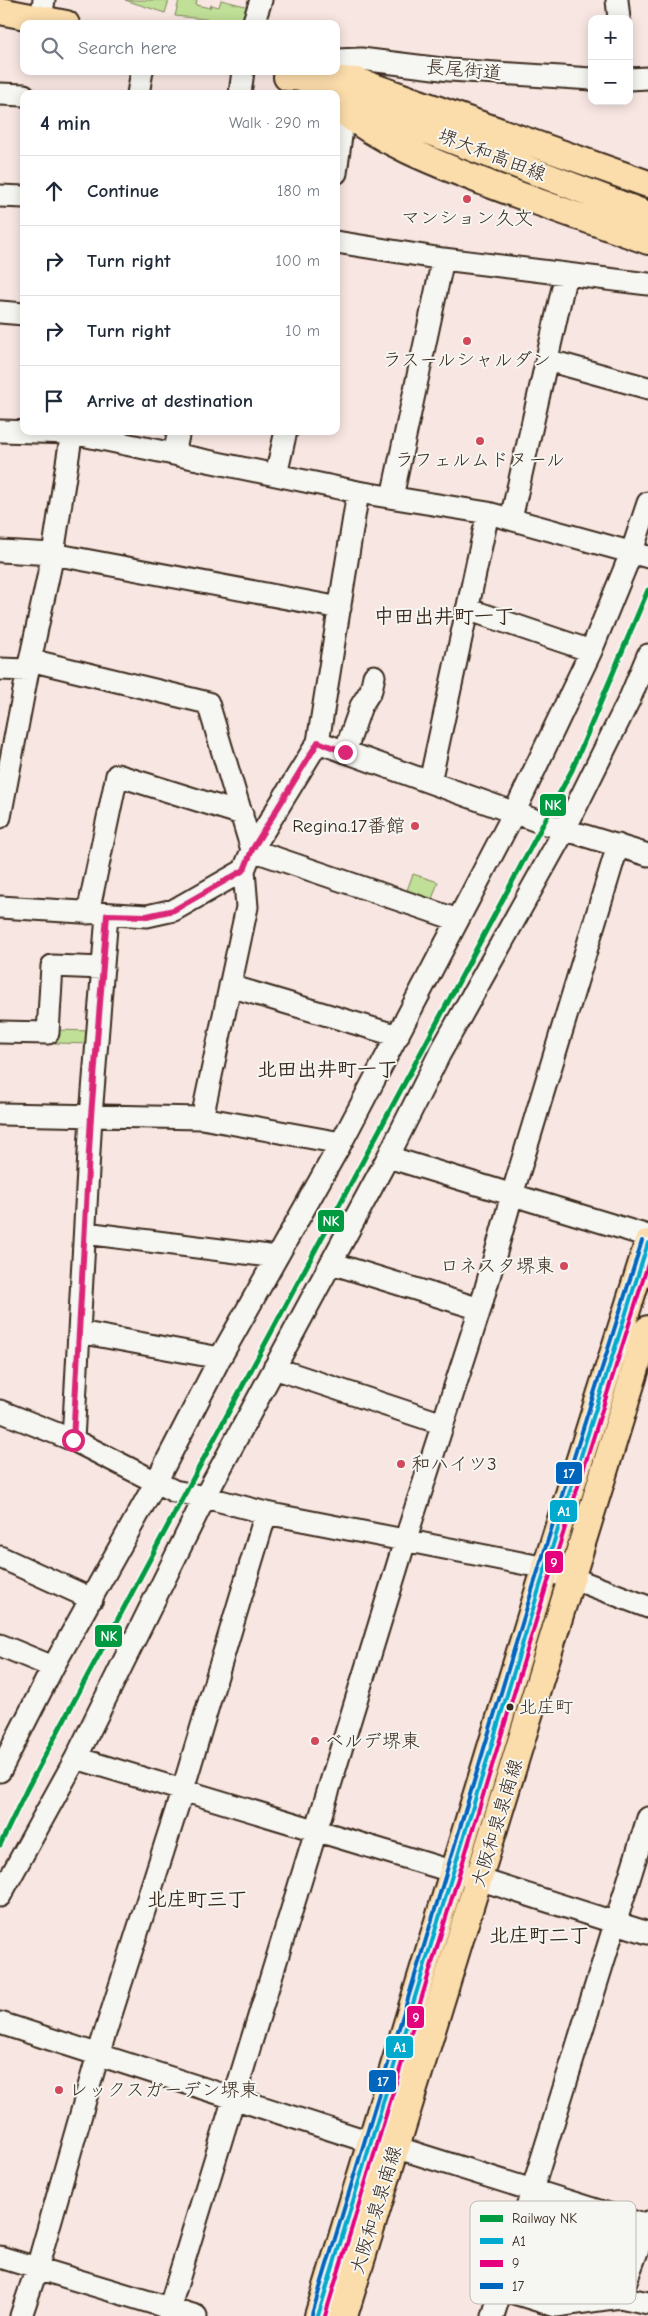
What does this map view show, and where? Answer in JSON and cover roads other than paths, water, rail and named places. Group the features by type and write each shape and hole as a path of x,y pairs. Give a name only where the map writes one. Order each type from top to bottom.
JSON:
{"main road":[{"path":"0,11 43,9 60,20"},
{"name":"堺大和高田線","path":"283,75 314,90"},
{"path":"294,75 357,80 648,184"},
{"name":"堺大和高田線","path":"340,101 580,188 648,216"},
{"path":"340,106 373,133 426,160 648,241"},
{"name":"大阪和泉泉南線","path":"318,2316 545,1570 648,1242"},
{"name":"大阪和泉泉南線","path":"344,2316 648,1329"}],"street":[{"path":"254,20 261,0"},
{"path":"617,0 619,15"},
{"name":"長尾街道","path":"340,60 361,59 450,70 588,79"},
{"path":"139,90 141,75"},
{"path":"241,90 242,75"},
{"path":"633,79 648,78"},
{"path":"0,94 20,95"},
{"path":"0,196 20,197"},
{"path":"340,243 443,259 648,284"},
{"path":"392,497 443,259"},
{"path":"511,519 566,274"},
{"path":"0,312 20,314"},
{"path":"547,360 648,388"},
{"path":"0,431 20,431"},
{"path":"0,817 2,793 53,554 72,435"},
{"path":"86,435 358,492 488,513 640,554"},
{"path":"174,454 178,435"},
{"path":"276,475 285,435"},
{"path":"0,907 147,916 174,910 248,860 318,742 358,492"},
{"path":"0,1771 53,1667 156,1482 220,1358 341,1143 514,812 640,554 648,504"},
{"path":"430,782 488,513"},
{"path":"0,552 53,554 340,608"},
{"path":"467,609 591,651"},
{"path":"0,1896 76,1758 206,1496 388,1158 439,1055 564,830 639,701 648,655"},
{"path":"0,669 29,665 208,703 242,814 248,860 247,908 202,1118"},
{"path":"345,752 361,706 371,690 374,676"},
{"path":"318,742 564,830 648,855"},
{"path":"73,1440 91,1116 103,968 97,914 117,776 242,814"},
{"path":"169,2312 404,1541 480,1309 512,1195 618,845"},
{"path":"248,860 458,920"},
{"path":"0,1032 48,1033 52,966 103,968"},
{"path":"230,986 398,1036"},
{"path":"0,1114 202,1118 341,1143"},
{"path":"388,1158 648,1236"},
{"path":"85,1233 277,1257"},
{"path":"331,1263 480,1309"},
{"path":"79,1332 220,1358"},
{"path":"274,1368 443,1424"},
{"path":"0,1411 73,1440 174,1491 206,1496 266,1513 545,1570 572,1578 648,1607"},
{"path":"21,2316 37,2268 98,2055 183,1789 266,1513"},
{"path":"0,1556 92,1599"},
{"path":"0,1645 53,1667"},
{"path":"76,1758 183,1789 316,1832 453,1872 648,1933"},
{"path":"529,2201 648,1818"},
{"path":"0,2023 370,2142"},
{"path":"395,2147 569,2201"},
{"path":"636,2254 647,2224"},
{"path":"0,2257 169,2312 196,2316"},
{"path":"493,2316 497,2304"},
{"path":"550,2304 556,2306 570,2304"}],"rail line":[{"name":"NK","path":"0,1845 27,1789 572,770 648,590"}],"place":[{"name":"マンション久文","path":"467,199"},
{"name":"ラスールシャルダン","path":"467,341"},
{"name":"ラフェルムドヌール","path":"480,441"},
{"name":"Regina.17番館","path":"415,826"},
{"name":"ロネスタ堺東","path":"564,1266"},
{"name":"和ハイツ3","path":"401,1464"},
{"name":"北庄町","path":"510,1707"},
{"name":"ベルデ堺東","path":"315,1741"},
{"name":"レックスガーデン堺東","path":"59,2090"}],"district":[{"name":"中田出井町一丁","path":"444,616"},
{"name":"北田出井町一丁","path":"327,1069"},
{"name":"北庄町三丁","path":"197,1899"},
{"name":"北庄町二丁","path":"539,1935"}]}
